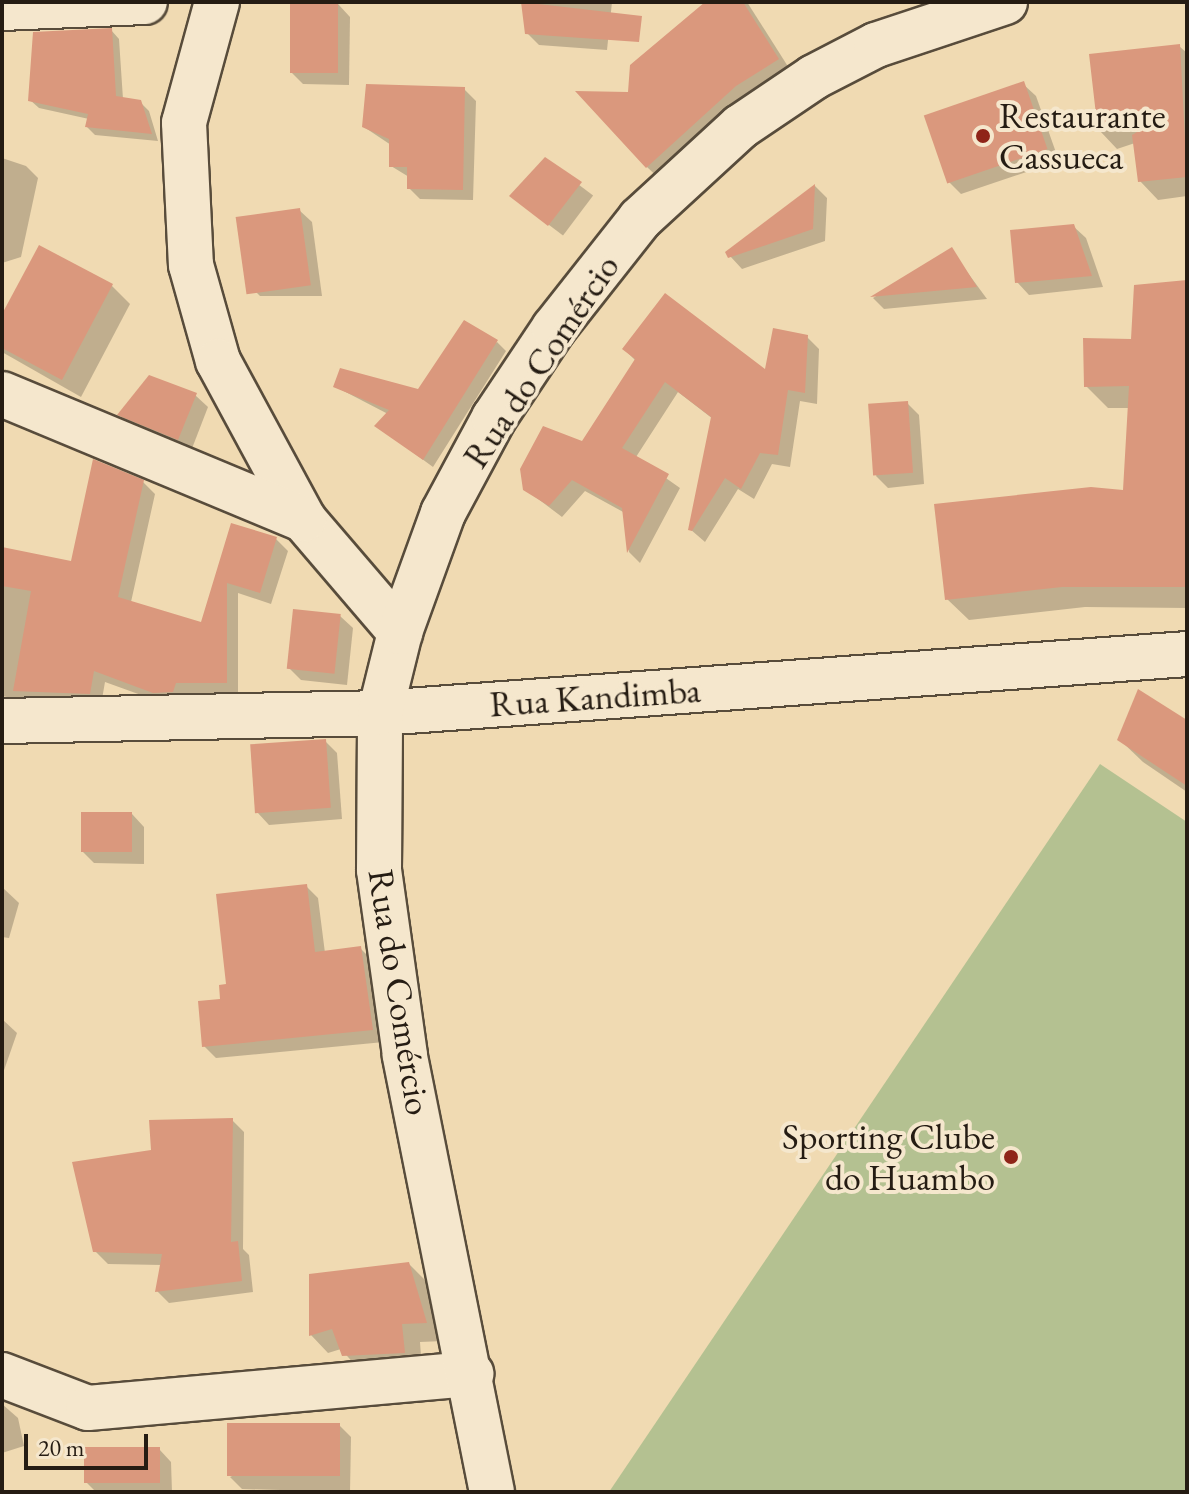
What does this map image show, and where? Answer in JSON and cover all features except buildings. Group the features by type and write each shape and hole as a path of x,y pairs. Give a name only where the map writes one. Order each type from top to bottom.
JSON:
{"street":[{"path":"2,8 145,2"},
{"path":"217,2 184,123 191,265 218,361 304,520 400,632"},
{"name":"Rua do Comércio","path":"492,1492 471,1374 405,1055 383,901 376,799 380,713 400,632 443,513 494,418 554,328 640,219 740,127 814,77 876,45 1005,2"},
{"path":"2,394 304,520"},
{"name":"Rua Kandimba","path":"2,721 380,713 1187,654"},
{"path":"2,1375 88,1408 471,1374"}],"green space":[{"name":"Sporting Clube do Huambo","path":"1100,764 1187,822 1187,1492 609,1492"}],"place":[{"name":"Restaurante Cassueca","path":"983,136"},
{"name":"Sporting Clube do Huambo","path":"1011,1157"}]}
